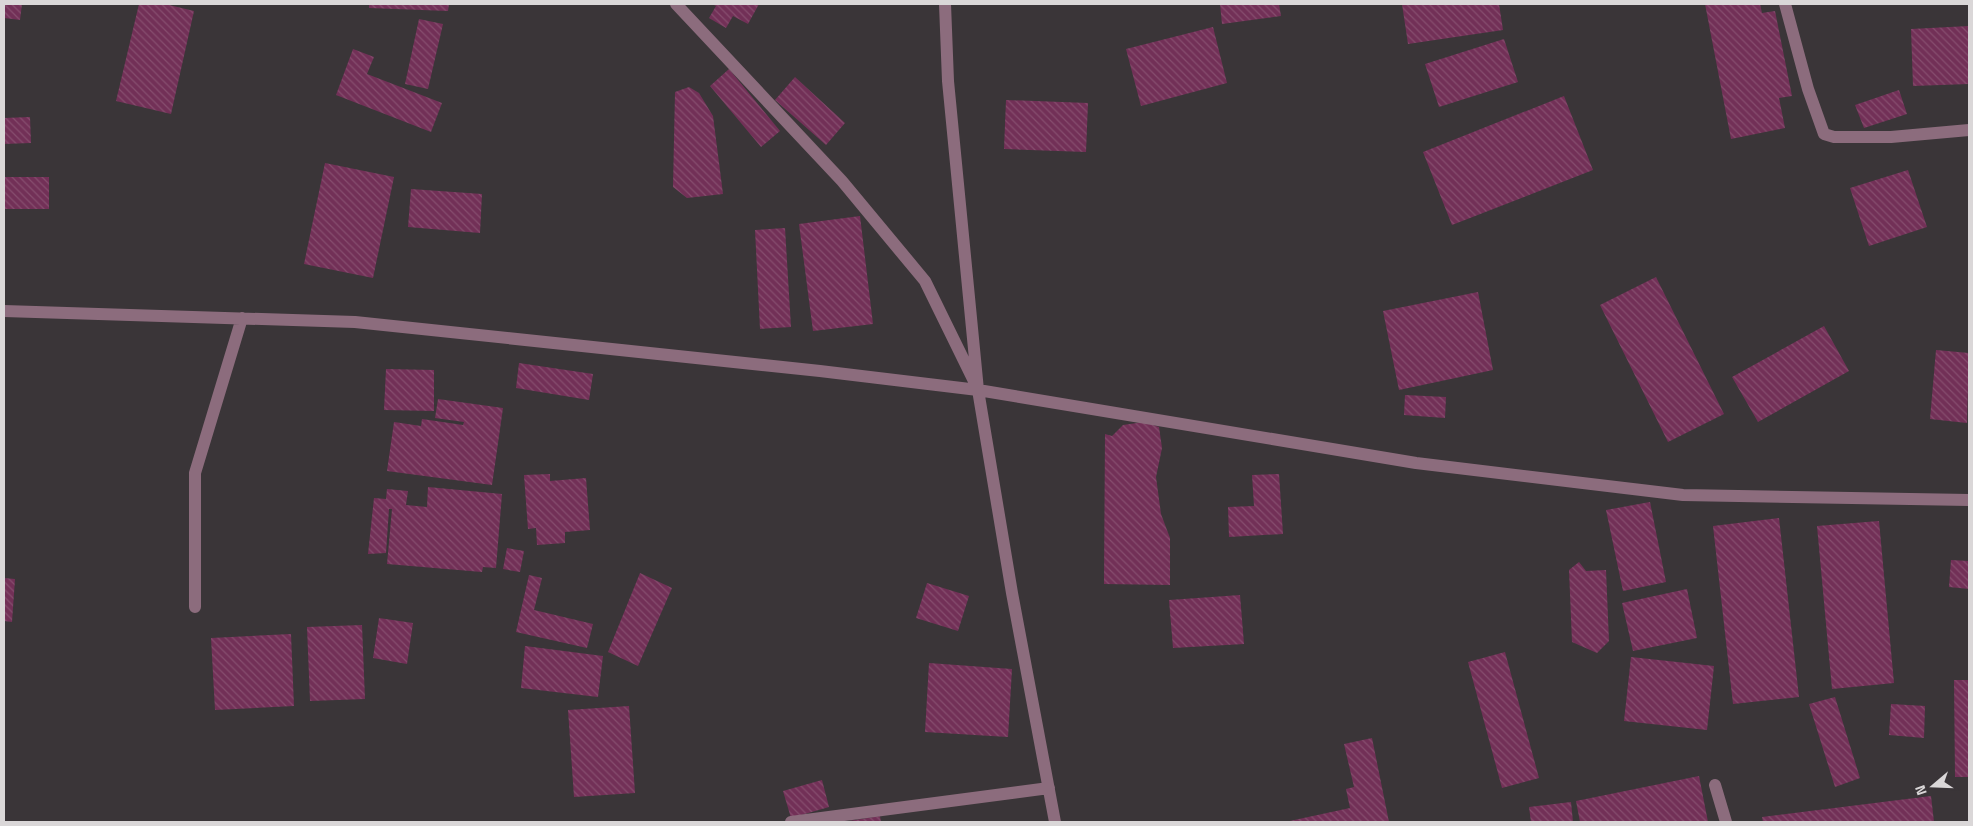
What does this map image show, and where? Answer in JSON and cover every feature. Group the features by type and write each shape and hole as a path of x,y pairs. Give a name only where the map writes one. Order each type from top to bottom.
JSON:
{"street":[{"path":"676,4 842,181 925,281 978,390"},
{"path":"945,4 948,81 978,390 1012,592 1055,822"},
{"path":"1786,4 1808,89 1824,134 1834,137 1891,137 1969,130"},
{"path":"4,311 355,322 820,371 978,390 1416,463 1684,495 1969,500"},
{"path":"196,607 195,473 242,318"},
{"path":"1715,785 1726,822"},
{"path":"791,822 1049,788"}],"building":[{"path":"4,4 22,4 20,20 4,18"},
{"path":"139,4 165,4 194,11 171,114 116,101"},
{"path":"369,4 449,4 448,11 369,8"},
{"path":"712,4 759,4 748,24 733,16 726,28 709,18 716,6"},
{"path":"1220,4 1279,4 1281,16 1222,24"},
{"path":"1402,4 1499,4 1503,30 1408,44"},
{"path":"1705,4 1760,4 1762,13 1775,11 1792,96 1779,98 1785,128 1731,139"},
{"path":"419,19 443,24 428,89 405,84"},
{"path":"1969,26 1969,84 1913,86 1911,29"},
{"path":"1213,27 1227,83 1141,106 1126,49"},
{"path":"1504,39 1518,82 1439,107 1425,64"},
{"path":"353,49 374,57 367,74 442,103 431,132 336,95"},
{"path":"729,69 780,131 761,147 710,86"},
{"path":"795,77 845,123 826,145 775,100"},
{"path":"689,87 699,93 713,116 723,194 687,198 673,187 675,92"},
{"path":"1899,90 1907,114 1864,128 1855,105"},
{"path":"1564,96 1593,170 1452,225 1423,152"},
{"path":"1006,100 1088,103 1086,152 1004,149"},
{"path":"30,117 31,143 4,144 4,118"},
{"path":"325,163 394,177 373,278 304,264"},
{"path":"1908,170 1927,227 1869,246 1850,188"},
{"path":"4,177 49,177 49,209 4,209"},
{"path":"411,189 482,194 480,233 408,227"},
{"path":"860,216 873,324 813,331 799,224"},
{"path":"785,228 791,327 760,329 755,230"},
{"path":"1656,277 1724,414 1668,442 1600,305"},
{"path":"1478,292 1493,370 1399,390 1383,311"},
{"path":"1824,326 1849,371 1758,422 1732,377"},
{"path":"1936,350 1969,353 1967,423 1930,419"},
{"path":"519,363 593,374 589,400 516,388"},
{"path":"386,369 434,370 434,411 384,410"},
{"path":"1405,395 1446,397 1445,418 1404,415"},
{"path":"438,399 503,408 492,485 387,471 394,422 421,426 422,419 463,425 464,422 435,418"},
{"path":"1144,422 1159,427 1162,448 1156,477 1161,514 1170,538 1170,585 1104,584 1105,434 1112,436 1123,425"},
{"path":"550,474 550,481 586,478 590,530 565,532 565,543 537,545 536,528 528,529 524,475"},
{"path":"1279,474 1283,534 1229,537 1228,507 1254,506 1252,475"},
{"path":"428,487 502,494 496,568 483,567 482,572 387,564 392,509 389,509 386,553 368,554 374,498 386,499 387,489 408,491 406,505 427,507"},
{"path":"1650,502 1666,582 1623,591 1606,510"},
{"path":"1779,518 1799,697 1733,704 1713,526"},
{"path":"1879,521 1894,683 1832,689 1817,526"},
{"path":"507,548 524,551 520,572 503,569"},
{"path":"1951,560 1969,561 1969,589 1949,587"},
{"path":"1579,562 1586,571 1606,570 1609,641 1597,653 1572,642 1569,570"},
{"path":"640,573 672,588 638,666 608,652"},
{"path":"529,575 542,578 534,610 593,624 587,648 516,632"},
{"path":"4,578 15,579 12,622 4,621"},
{"path":"927,583 969,596 958,631 916,618"},
{"path":"1687,589 1697,638 1633,651 1622,603"},
{"path":"1240,595 1244,644 1173,648 1169,600"},
{"path":"379,618 413,623 407,664 373,658"},
{"path":"362,625 365,699 310,701 307,627"},
{"path":"291,634 294,706 215,710 211,638"},
{"path":"525,646 603,656 598,697 521,688"},
{"path":"1505,652 1539,778 1502,788 1468,662"},
{"path":"1631,657 1714,666 1707,730 1624,721"},
{"path":"929,663 1012,669 1008,737 925,732"},
{"path":"1954,680 1969,680 1969,777 1955,777"},
{"path":"1835,697 1860,778 1835,787 1809,704"},
{"path":"1891,704 1925,706 1924,738 1889,735"},
{"path":"629,706 635,793 574,797 568,710"},
{"path":"1372,738 1389,822 1285,822 1350,808 1346,789 1354,787 1344,744"},
{"path":"1699,776 1708,822 1580,822 1576,801"},
{"path":"822,780 829,807 791,818 783,791"},
{"path":"1931,796 1934,822 1763,822 1762,817"},
{"path":"1571,802 1573,822 1531,822 1529,807"},
{"path":"880,816 881,822 849,822 849,821"}]}
